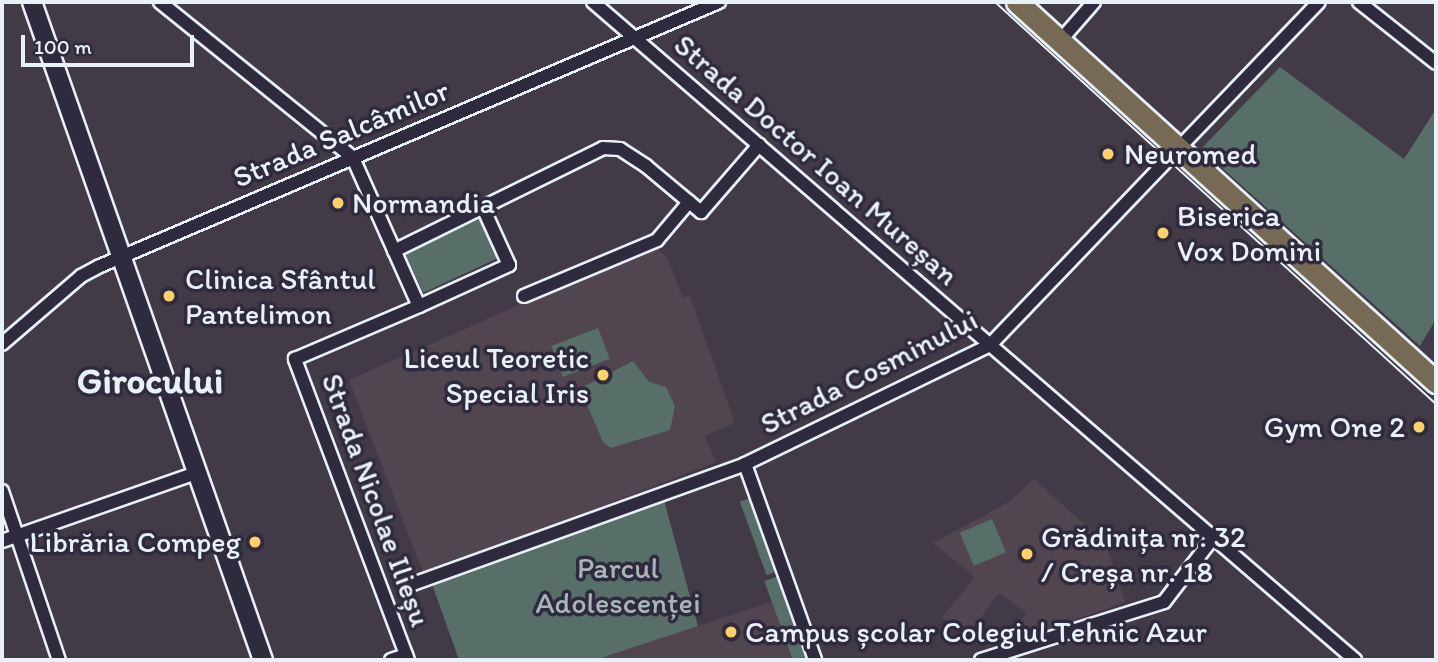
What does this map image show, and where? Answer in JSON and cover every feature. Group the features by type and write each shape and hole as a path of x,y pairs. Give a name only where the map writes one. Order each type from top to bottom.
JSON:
{"main road":[{"path":"1017,2 1436,382"}],"street":[{"path":"32,2 119,258 263,660"},
{"path":"160,2 353,158 419,306 509,265 485,210"},
{"name":"Strada Doctor Ioan Mureșan","path":"593,2 1355,660"},
{"name":"Strada Salcâmilor","path":"2,344 81,276 719,2"},
{"path":"1060,41 1094,2"},
{"name":"Strada Cosminului","path":"407,586 745,464 990,345 1180,151 1319,2"},
{"path":"1359,2 1436,64"},
{"path":"394,251 485,210 603,148 620,149 701,212 759,145"},
{"path":"524,296 657,240 689,202"},
{"name":"Strada Nicolae Ilieșu","path":"407,657 295,359 419,306"},
{"path":"745,464 815,660"},
{"path":"2,541 196,473"},
{"path":"2,491 60,660"},
{"path":"981,660 1164,602 1213,538"},
{"path":"391,660 407,657"}],"shaded area":[{"name":"Liceul Teoretic Special Iris","path":"655,245 668,259 683,298 690,296 735,423 705,436 716,462 424,575 349,380"},
{"name":"Grădinița nr. 32 / Creșa nr. 18","path":"1034,479 1106,544 1125,602 1022,638 1012,631 1026,613 999,593 966,637 942,617 975,577 933,543 1009,502"},
{"name":"Campus școlar Colegiul Tehnic Azur","path":"772,602 794,660 595,660 698,626"}],"green space":[{"path":"1280,67 1404,159 1436,109 1436,319 1420,346 1201,149"},
{"path":"484,217 502,256 423,293 405,254"},
{"path":"598,328 610,359 563,377 551,346"},
{"path":"633,361 649,382 666,387 675,406 670,430 611,448 603,442 584,398 585,386"},
{"path":"753,497 780,570 767,575 740,502"},
{"name":"Parcul Adolescenței","path":"664,500 698,626 595,660 459,660 432,584"},
{"path":"992,519 1006,552 974,566 960,533"},
{"path":"784,574 815,660 793,660 764,581"}],"tram line":[{"path":"995,2 1436,404"}],"place":[{"name":"Neuromed","path":"1108,154"},
{"name":"Normandia","path":"338,203"},
{"name":"Biserica Vox Domini","path":"1163,233"},
{"name":"Clinica Sfântul Pantelimon","path":"169,296"},
{"name":"Liceul Teoretic Special Iris","path":"603,375"},
{"name":"Gym One 2","path":"1419,427"},
{"name":"Librăria Compeg","path":"255,542"},
{"name":"Grădinița nr. 32 / Creșa nr. 18","path":"1027,554"},
{"name":"Campus școlar Colegiul Tehnic Azur","path":"731,632"}],"district":[{"name":"Girocului","path":"150,380"}]}
